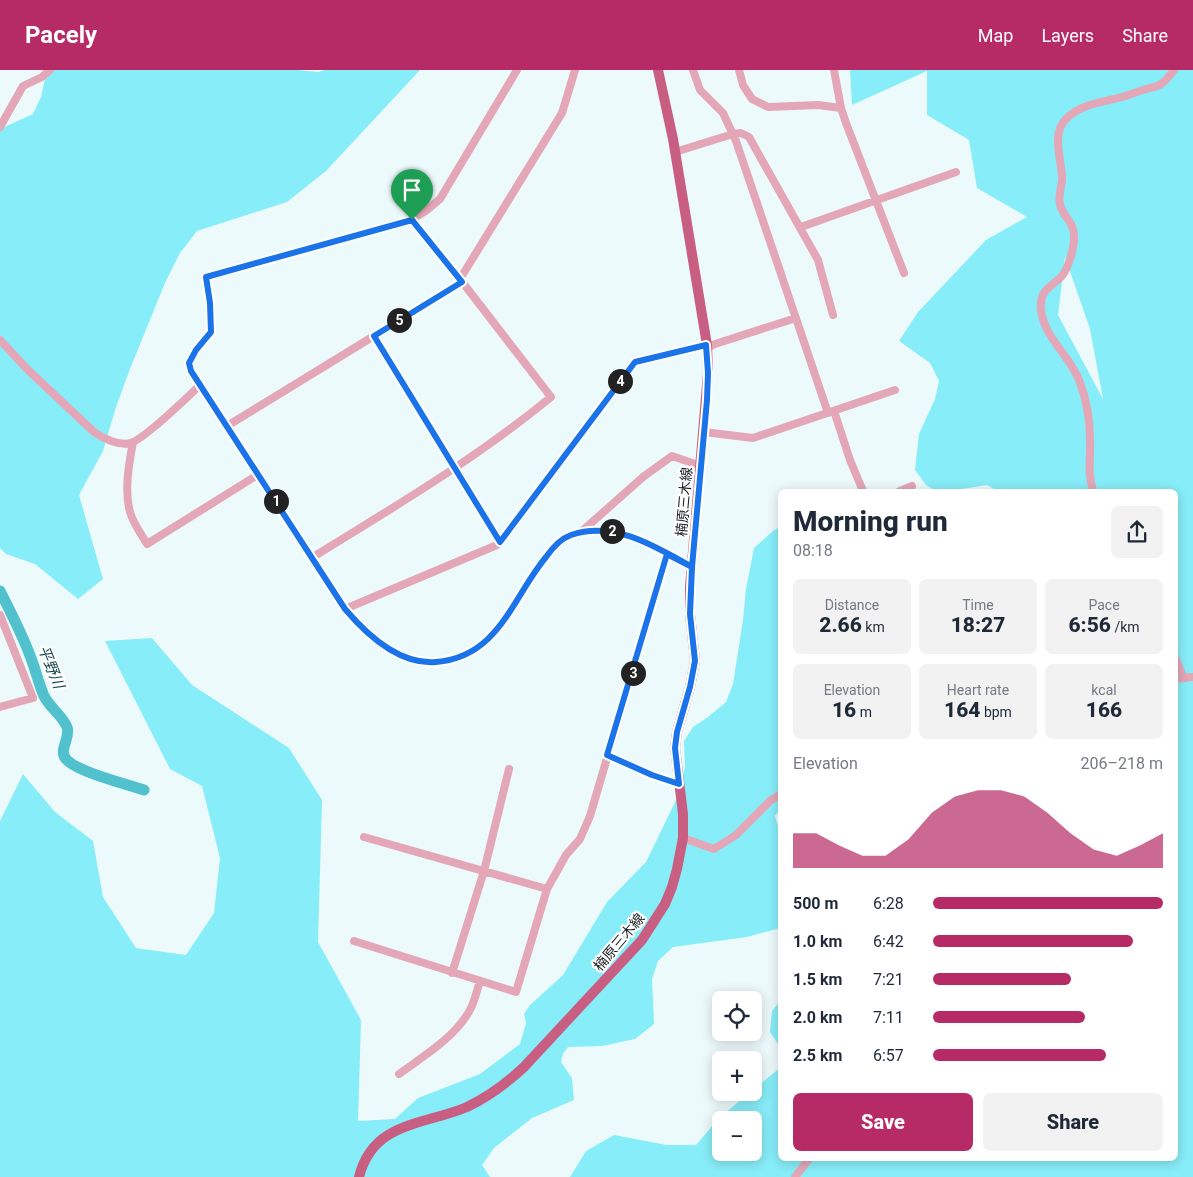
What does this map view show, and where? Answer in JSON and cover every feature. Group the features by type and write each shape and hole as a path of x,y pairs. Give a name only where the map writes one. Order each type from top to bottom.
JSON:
{"main road":[{"name":"楠原三木線","path":"359,1177 366,1160 384,1138 397,1129 466,1107 507,1083 642,940 665,904 678,869 683,838 683,814 675,748 677,732 690,687 695,661 690,614 692,567 708,373 707,347 675,152 658,70"}],"street":[{"path":"0,127 23,86 42,77 50,70"},
{"path":"517,70 440,198 412,220 206,277 210,303 211,332 196,350 189,363 191,371 345,609 357,624 401,656 430,663 449,661 475,651 496,631 509,614 537,567 556,544 572,535 592,531 614,532 667,554 692,567"},
{"path":"228,426 461,280 562,113 575,70"},
{"path":"693,70 700,90 723,113 733,134 796,318 862,489"},
{"path":"739,70 743,85 752,99 768,107 818,105 841,108"},
{"path":"834,70 841,108 904,273"},
{"path":"1092,489 1088,466 1089,420 1084,392 1078,377 1046,328 1041,312 1041,300 1048,287 1062,276 1067,267 1075,236 1072,224 1062,211 1060,203 1062,176 1059,131 1065,120 1076,111 1161,84 1174,70"},
{"path":"675,152 733,134 741,133 749,137 754,150 801,227 818,260 833,315"},
{"path":"801,227 956,172"},
{"path":"313,557 456,469 528,417 551,397 412,220"},
{"path":"345,609 497,545 635,362 707,347 796,318"},
{"path":"374,336 500,542"},
{"path":"0,340 27,369 94,432 114,442 133,442 144,435 200,385"},
{"path":"704,432 753,438 895,390"},
{"path":"133,442 128,479 129,504 134,522 147,544 258,474"},
{"path":"580,533 643,477 672,456 701,466"},
{"path":"905,489 912,486"},
{"path":"354,941 516,992 547,889 566,855 580,839 586,826 667,554"},
{"path":"0,615 33,698 0,707"},
{"path":"1179,678 1193,677"},
{"path":"607,755 652,775 679,784"},
{"path":"452,973 484,871 509,769"},
{"path":"683,838 714,849 736,835 771,800 778,796"},
{"path":"364,837 547,889"},
{"path":"399,1074 441,1043 461,1022 471,1007 480,982"},
{"path":"795,1177 807,1161"}],"shaded area":[{"path":"47,70 298,70 318,72 325,70 420,70 326,171 287,202 197,231 180,253 165,283 130,369 103,451 79,495 103,579 78,599 35,564 6,554 0,548 0,129 33,114 41,97"},
{"path":"850,70 1193,70 1193,1177 570,1177 586,1151 614,1135 667,1145 696,1145 712,1126 712,1161 762,1161 762,1111 727,1111 739,1101 762,1101 762,1083 778,1070 778,1161 1178,1161 1178,489 994,489 987,485 962,489 933,489 926,485 915,470 919,434 935,399 939,381 930,363 899,341 918,312 986,240 1027,217 977,188 969,140 927,115 927,71 852,105","holes":["1065,257 1090,329 1103,399 1058,315"]},
{"path":"778,528 778,812 775,816 778,827 778,929 747,937 673,947 658,961 652,979 654,1024 635,1039 602,1046 568,1047 563,1054 561,1062 572,1078 574,1100 532,1118 494,1148 482,1165 490,1177 0,1177 0,821 23,774 55,812 93,841 103,897 136,948 186,955 214,913 220,858 202,786 170,769 105,641 152,638 192,685 289,748 322,800 318,942 361,1020 358,1121 395,1119 418,1098 480,1074 520,1044 526,1023 524,1014 530,1005 563,975 607,902 646,862 678,796 685,766 684,741 693,727 726,702 733,684 746,589 754,548"},
{"path":"778,1004 778,1044 770,1032 772,1011"}],"waterway":[{"name":"平野川","path":"0,591 26,645 44,696 67,727 68,731 63,752 66,759 91,773 144,790"}],"route":[{"path":"412,220 206,277 210,303 211,332 196,350 189,363 191,371 345,609 357,624 401,656 430,663 449,661 475,651 496,631 509,614 537,567 556,544 572,535 609,530 667,554 692,567 690,614 695,661 694,674 677,732 675,748 679,784 652,775 607,755 667,554 692,567 707,400 706,345 635,362 500,542 374,336 462,282 412,220"}]}
